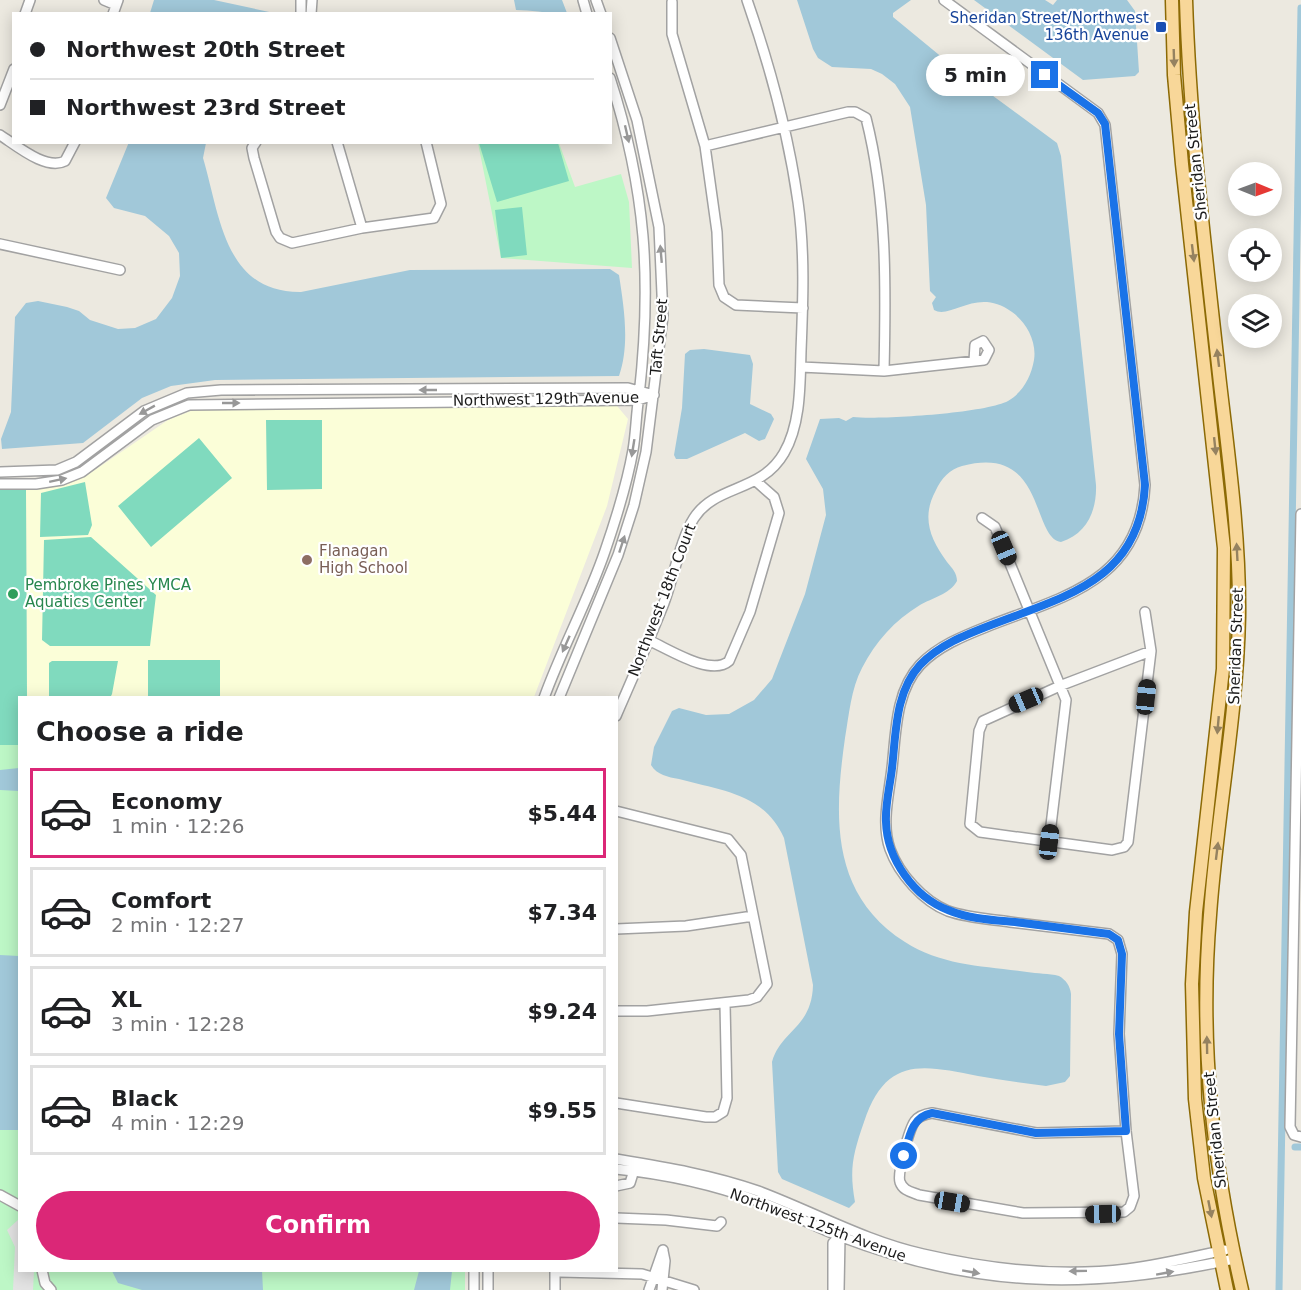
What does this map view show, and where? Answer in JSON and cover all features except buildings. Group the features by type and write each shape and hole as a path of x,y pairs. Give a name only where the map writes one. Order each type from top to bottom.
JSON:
{"main road":[{"name":"Sheridan Street","path":"1172,0 1174,75 1182,164 1224,548 1223,669 1196,912 1192,984 1195,1099 1203,1178 1227,1290"},
{"name":"Sheridan Street","path":"1186,0 1188,75 1196,168 1238,551 1239,616 1236,674 1210,914 1206,989 1209,1102 1219,1182 1242,1290"}],"street":[{"path":"105,0 118,5"},
{"name":"Northwest 18th Court","path":"618,711 648,640 693,519 711,499 757,482 784,453 792,433 801,367 803,308 798,204 785,127 767,58 747,0"},
{"path":"944,0 1098,113 1105,124 1145,485 1144,510 1138,531 1120,558 1097,580 1031,610 960,637 919,667 900,702 885,822 890,850 910,883 927,898 947,910 970,917 1109,934 1118,940 1122,954 1119,1034 1126,1131 1134,1196 1130,1207 1124,1212 1023,1213 919,1195 904,1189 898,1173 915,1122 923,1115 932,1113 1036,1133 1126,1131"},
{"path":"672,2 672,34 705,146 717,232 719,285 728,302 736,305 803,308"},
{"name":"Taft Street","path":"560,696 601,598 634,505 646,452 663,316 659,227 645,156 615,62"},
{"path":"0,105 12,74"},
{"name":"Taft Street","path":"545,696 589,593 621,501 633,450 645,354 644,233 633,159 612,85"},
{"path":"705,146 855,112 866,118 881,208 886,285 884,371"},
{"path":"15,144 44,161 61,164 70,154 74,144"},
{"path":"338,144 362,228"},
{"path":"254,145 276,232 285,242 301,242 362,228 426,221 434,218 439,213 441,204 427,144"},
{"path":"633,159 645,156"},
{"path":"0,244 120,270"},
{"path":"646,283 663,283"},
{"path":"801,367 884,371 974,361"},
{"name":"Northwest 129th Avenue","path":"0,472 57,470 76,462 144,411 188,393 221,390 628,387 639,395"},
{"path":"328,390 337,403"},
{"name":"Northwest 129th Avenue","path":"0,484 36,484 62,480 82,472 152,420 189,405 654,395"},
{"path":"648,640 708,667 723,666 729,661 750,612 779,513 774,496 757,482"},
{"path":"1297,1136 1290,1127 1299,741 1301,514"},
{"path":"982,518 995,527 1062,685 1066,700 1049,842"},
{"path":"589,593 601,598"},
{"path":"1145,612 1150,651 1131,835 1124,847 1112,850 1049,842 975,829 970,824 979,731 983,721 1062,685 1150,651"},
{"path":"618,812 728,839 736,846 741,855 765,974 764,991 758,997 725,1004 647,1011 618,1011"},
{"path":"618,929 686,926 753,916"},
{"path":"618,1103 706,1117 715,1117 723,1112 727,1098 725,1004"},
{"name":"Northwest 125th Avenue","path":"618,1160 731,1192 840,1236 915,1260 962,1271 1062,1282 1128,1279 1233,1254"},
{"path":"618,1186 630,1184 635,1166"},
{"name":"Northwest 125th Avenue","path":"618,1169 635,1166 728,1181 883,1242 923,1254 960,1261 1043,1270 1103,1271 1220,1257"},
{"path":"0,1195 18,1205"},
{"path":"618,1218 666,1220 717,1226 721,1222"},
{"path":"833,1290 833,1243 840,1236"},
{"path":"839,1290 840,1236"},
{"path":"649,1290 663,1250 663,1285"},
{"path":"42,1272 45,1283 51,1290"},
{"path":"474,1272 474,1290"},
{"path":"488,1272 488,1290"},
{"path":"555,1290 558,1272"},
{"path":"577,1272 653,1276 663,1285 694,1290"}],"shaded area":[{"name":"Flanagan High School","path":"617,406 628,419 607,506 534,696 27,696 26,490 63,486 92,472 168,420 196,409"},
{"path":"18,1220 18,1272 34,1272 33,1290 13,1290 15,1247 7,1230"}],"green space":[{"path":"478,144 559,144 575,187 621,174 629,202 632,268 501,258"},
{"path":"479,144 558,144 569,181 497,202"},
{"path":"522,207 527,255 501,258 495,210"},
{"path":"266,420 322,420 322,489 267,490"},
{"path":"199,438 232,478 151,547 118,506"},
{"path":"85,482 92,525 88,535 40,537 41,493"},
{"name":"Pembroke Pines YMCA Aquatics Center","path":"0,490 26,490 27,696 18,696 18,745 0,745"},
{"path":"91,537 156,595 150,646 50,646 42,640 44,540"},
{"path":"148,660 220,660 220,696 148,696"},
{"path":"52,661 118,661 111,696 49,696 49,663"},
{"path":"0,745 18,745 18,1272 465,1272 465,1290 0,1290"}],"water":[{"path":"154,0 214,0 269,12 150,12"},
{"path":"514,0 562,0 567,12 541,12 516,10"},
{"path":"797,0 911,0 893,13 893,17 955,68 1057,143 1061,156 1096,485 1095,503 1089,520 1078,533 1061,542 1052,537 1032,494 1022,479 1009,468 989,462 962,466 943,478 931,500 928,519 936,545 954,571 957,581 945,592 920,605 894,625 873,649 862,668 849,711 839,796 839,824 850,877 862,901 880,923 905,942 934,956 980,966 1055,975 1066,981 1071,994 1070,1076 1065,1082 1046,1086 940,1069 908,1070 895,1076 883,1085 864,1122 853,1162 852,1180 855,1202 849,1208 782,1179 778,1172 772,1062 776,1051 807,1011 813,985 784,838 776,823 765,811 740,796 656,771 651,765 654,747 672,711 679,708 706,715 729,714 754,700 772,679 805,594 826,515 823,489 806,459 820,419 839,418 846,421 853,417 932,415 978,409 1008,401 1026,384 1034,360 1034,346 1022,321 999,305 987,302 948,311 934,310 932,303 936,297 930,291 926,205 910,107 895,84 882,74 871,69 832,67 818,58"},
{"path":"974,0 1045,0 1053,5 1057,0 1127,0 1135,11 1139,72 1135,76 1083,80"},
{"path":"128,144 206,144 203,158 221,226 230,247 241,265 256,280 275,289 301,292 410,270 610,269 619,275 624,313 625,339 619,376 215,380 171,386 142,398 83,443 2,449 1,439 11,412 15,317 26,303 38,301 67,307 79,311 90,320 118,329 135,328 156,319 172,298 180,276 179,253 169,236 145,216 114,208 106,198"},
{"path":"704,349 750,355 753,364 750,404 771,414 774,419 765,439 759,441 745,433 687,459 676,459 674,455 682,408 685,354 690,350"},
{"path":"18,768 18,791 0,790 0,770"},
{"path":"0,955 18,956 18,1130 0,1130"},
{"path":"112,1272 262,1272 263,1290 142,1290 118,1283"},
{"path":"419,1272 452,1272 450,1290 414,1290"}],"waterway":[{"path":"1279,1290 1301,8"},
{"path":"1295,1147 1301,1147"}],"place":[{"name":"Sheridan Street/Northwest 136th Avenue","path":"1161,27"},
{"name":"Flanagan High School","path":"307,560"},
{"name":"Pembroke Pines YMCA Aquatics Center","path":"13,594"}],"route":[{"path":"904,1156 915,1122 923,1115 932,1113 1036,1133 1126,1131 1119,1034 1122,954 1118,940 1109,934 970,917 947,910 927,898 910,883 890,850 885,822 900,702 919,667 932,655 960,637 1031,610 1097,580 1120,558 1138,531 1144,510 1145,485 1105,124 1098,113 1045,75"}]}
